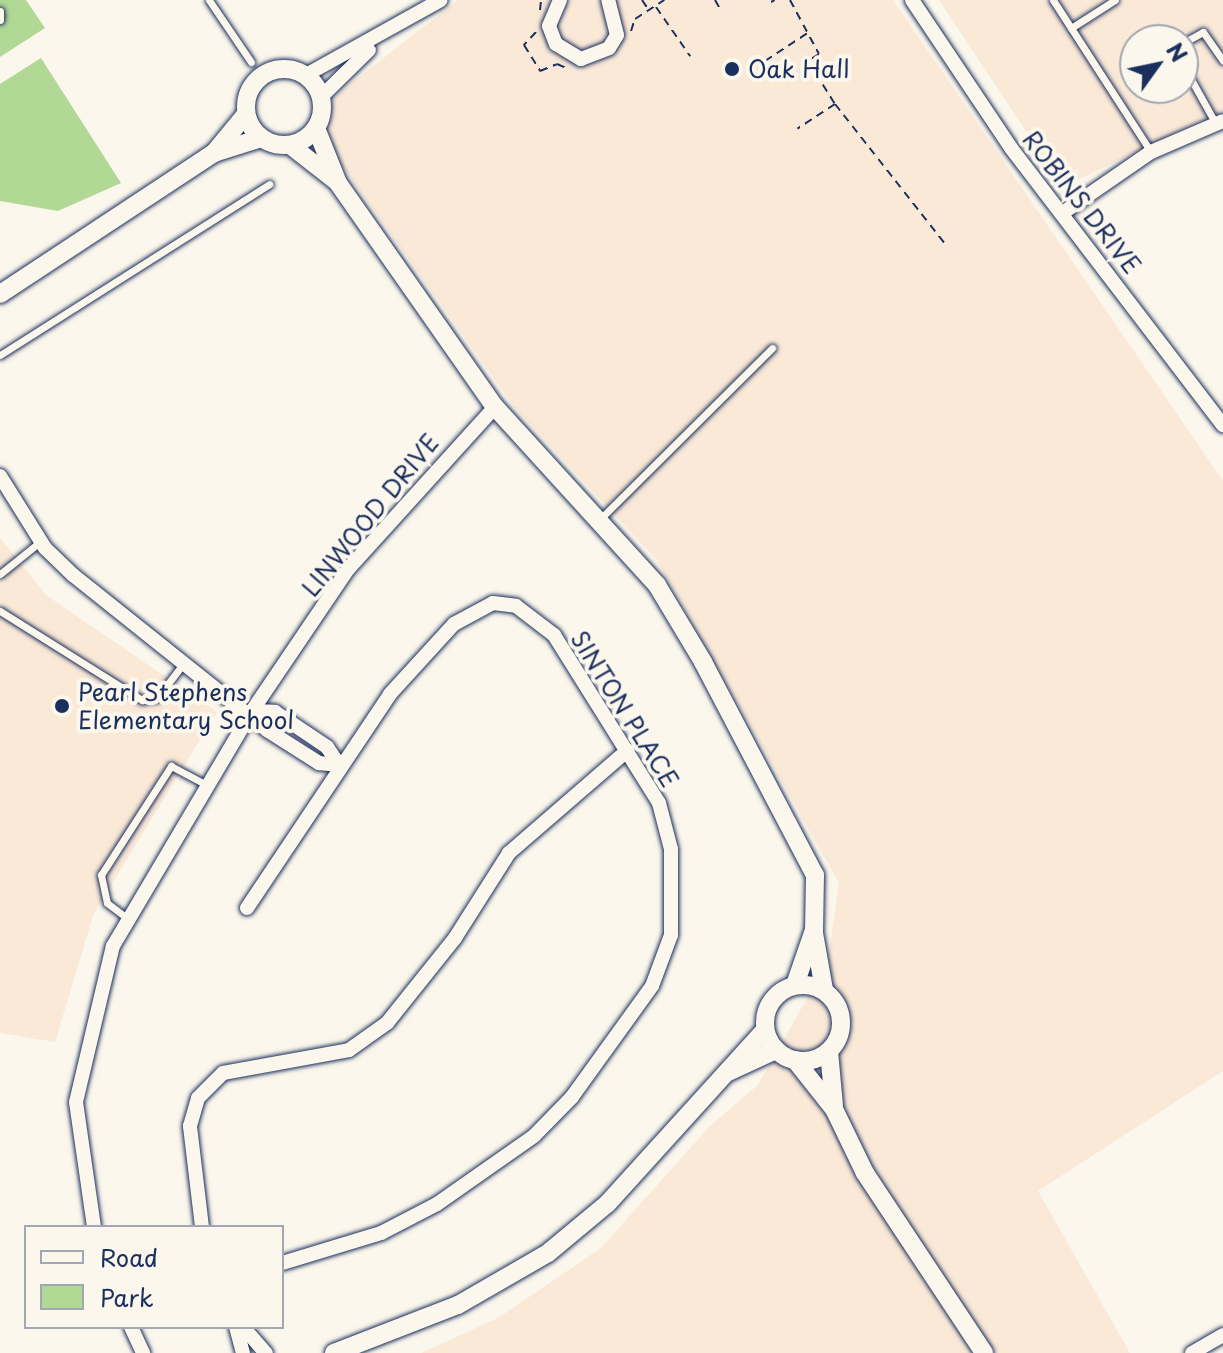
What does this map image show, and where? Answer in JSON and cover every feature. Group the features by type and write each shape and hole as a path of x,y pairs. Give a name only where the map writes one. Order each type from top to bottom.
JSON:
{"street":[{"path":"306,75 378,42 441,0"},
{"path":"555,2 556,44 581,59 609,48 617,35 619,20 608,0"},
{"name":"ROBINS DRIVE","path":"912,0 1064,212 1223,425"},
{"path":"378,42 321,97 316,128 338,183 495,407 657,585 808,852 814,930 824,990 841,1019 829,1051 834,1109"},
{"path":"214,153 246,114 248,92 263,74 285,68 306,75 321,97"},
{"path":"246,114 261,138"},
{"path":"1064,212 1151,152 1220,122"},
{"path":"290,145 316,128"},
{"path":"0,294 214,153 261,138 290,145 338,183"},
{"name":"LINWOOD DRIVE","path":"94,1225 76,1102 98,989 127,918 252,711 349,568 495,407"},
{"path":"0,476 41,541 73,575 252,711 267,730 319,763 339,765"},
{"name":"SINTON PLACE","path":"247,908 339,765 454,624 493,603 516,606 554,635 659,803 667,833 671,922 652,986 614,1048 534,1136 486,1173 381,1233 284,1262"},
{"path":"202,1225 190,1126 198,1098 223,1073 349,1050 387,1023 455,938 509,853 628,750"},
{"path":"334,1353 458,1305 548,1253 608,1203 765,1030 768,1006 795,985 814,930"},
{"path":"795,985 824,990"},
{"path":"765,1030 776,1050 795,1060 834,1109 865,1173 984,1353"},
{"path":"725,1073 776,1050"},
{"path":"795,1060 829,1051"},
{"path":"132,1329 143,1353"},
{"path":"237,1329 243,1353"},
{"path":"245,1329 266,1353"},
{"path":"1192,1353 1223,1335"}],"lane":[{"path":"209,0 251,62"},
{"path":"1053,0 1151,152"},
{"path":"1071,28 1115,0"},
{"path":"0,11 0,20"},
{"path":"1199,34 1203,32 1223,61"},
{"path":"1199,90 1220,122"},
{"path":"0,355 269,184"},
{"path":"599,520 772,348"},
{"path":"0,574 41,541"},
{"path":"0,611 142,700 157,698 185,660"},
{"path":"127,918 107,903 101,875 171,766 206,785"}],"path":[{"path":"642,0 648,10"},
{"path":"715,0 719,7"},
{"path":"790,0 810,31 819,54 808,61 835,104 905,183 945,244"},
{"path":"655,6 690,56"},
{"path":"765,61 810,31"},
{"path":"797,129 835,104"}],"shaded area":[{"path":"458,0 893,0 1223,481 1223,1071 1038,1191 1130,1353 421,1353 498,1318 601,1248 709,1127 758,1085 828,961 839,883 656,559 515,408 323,139 325,113 340,92"},
{"path":"939,0 1223,0 1223,110 1063,187"},
{"path":"0,538 46,595 217,712 94,913 55,1042 0,1033"}],"green space":[{"path":"0,0 26,0 45,28 0,57"},
{"path":"41,58 121,183 58,211 0,201 0,84"}],"place":[{"name":"Oak Hall","path":"732,69"},
{"name":"Pearl Stephens Elementary School","path":"62,706"}]}
